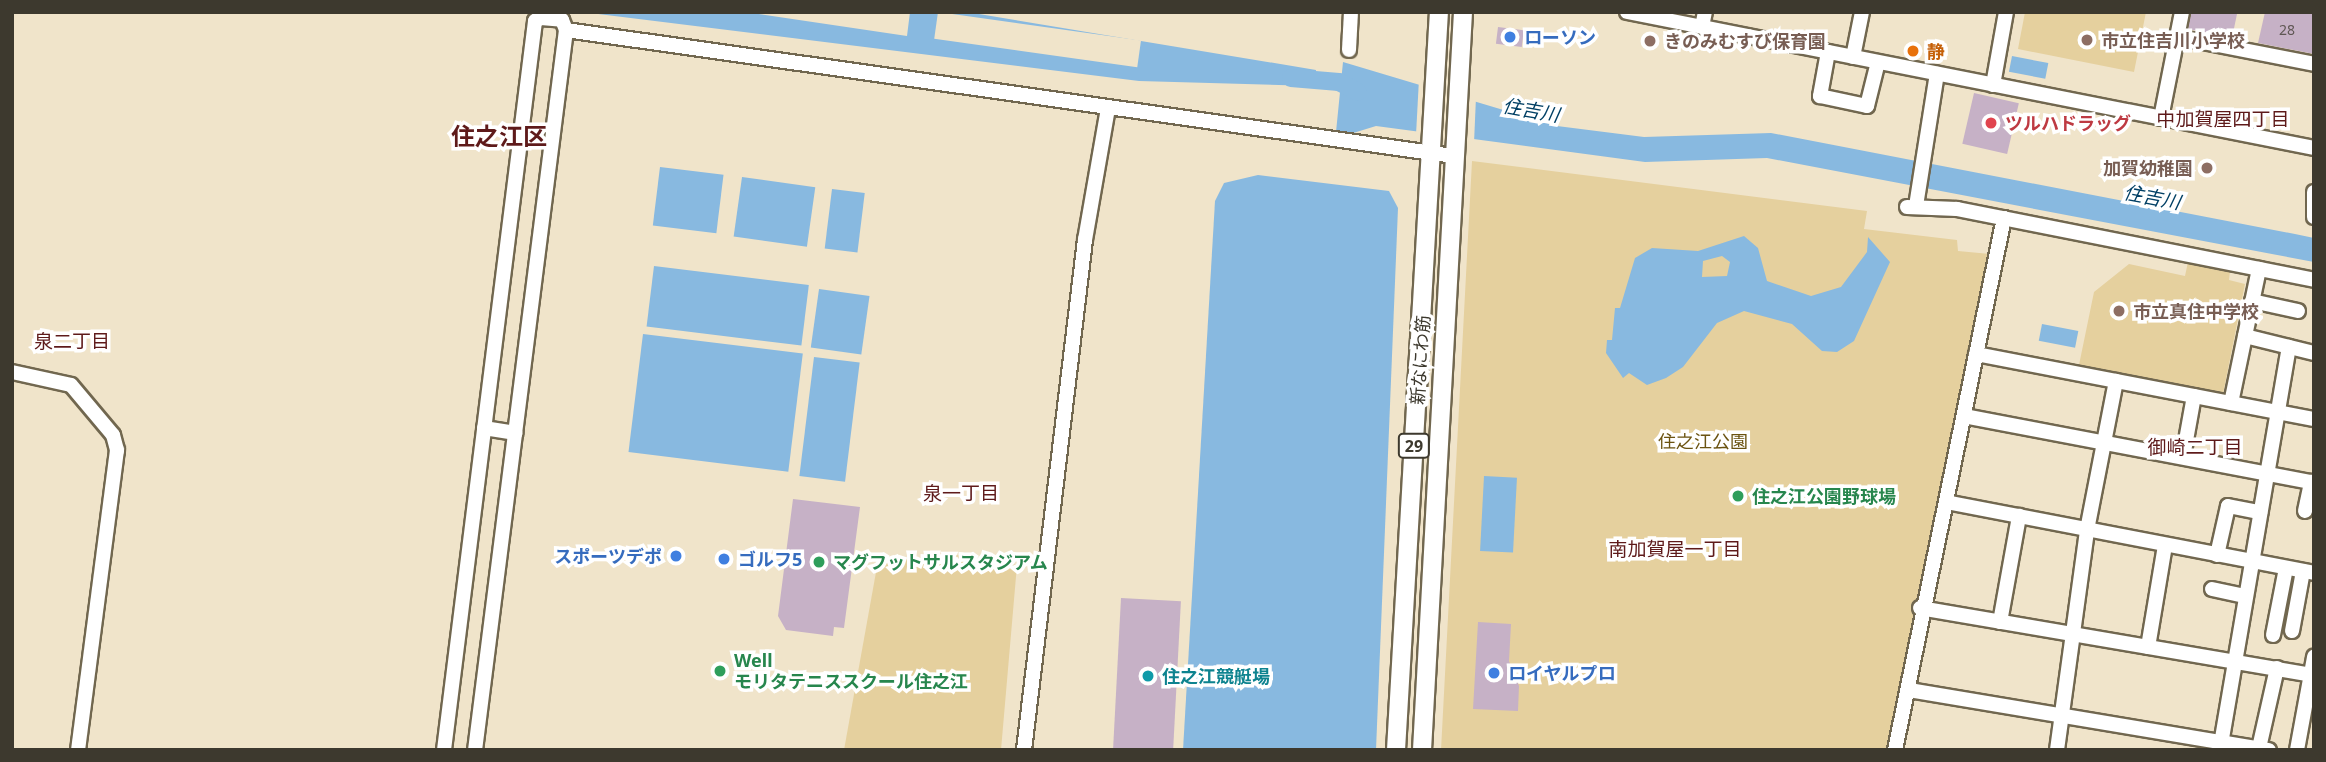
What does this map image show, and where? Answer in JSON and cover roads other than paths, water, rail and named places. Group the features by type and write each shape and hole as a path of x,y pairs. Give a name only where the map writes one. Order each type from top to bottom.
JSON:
{"main road":[{"name":"新なにわ筋","path":"1396,750 1439,12"},
{"name":"新なにわ筋","path":"1422,750 1463,12"}],"street":[{"path":"1349,50 1351,12"},
{"path":"1627,12 2314,148"},
{"path":"1702,27 1706,12"},
{"path":"1853,57 1863,12"},
{"path":"1993,85 2006,12"},
{"path":"2161,118 2182,12"},
{"path":"444,750 535,21 562,20 566,30 475,750"},
{"path":"566,30 1108,108 1454,150"},
{"path":"2177,37 2314,64"},
{"path":"1828,52 1820,96 1867,106 1878,62"},
{"path":"1937,74 1913,205 2004,218 2314,280"},
{"path":"1024,750 1085,240 1108,108"},
{"path":"2314,192 2314,217"},
{"path":"1895,750 2004,218"},
{"path":"2231,403 2259,269"},
{"path":"2252,301 2298,311"},
{"path":"2245,336 2314,354"},
{"path":"2221,746 2289,347"},
{"path":"1976,354 2314,419"},
{"path":"12,372 71,385 113,435 117,450 78,750"},
{"path":"2057,750 2087,530 2116,381"},
{"path":"2183,457 2194,396"},
{"path":"1964,416 2313,483 2305,511"},
{"path":"484,428 516,433"},
{"path":"1946,502 2308,572 2293,626 2277,617"},
{"path":"2217,555 2228,506 2260,512"},
{"path":"2000,622 2019,516"},
{"path":"2148,647 2165,545"},
{"path":"2273,635 2286,568"},
{"path":"2211,589 2245,596"},
{"path":"1922,608 2312,674"},
{"path":"2297,750 2314,657"},
{"path":"1909,690 2062,715 2221,746 2264,749 2277,668"}],"water":[{"path":"582,12 967,12 1316,70 1314,86 1139,81"},
{"path":"2012,56 2048,63 2045,79 2009,72"},
{"path":"1343,62 1557,126 1644,137 1771,133 2295,234 2314,238 2314,262 1767,158 1645,162 1376,126 1350,134 1336,132"},
{"path":"660,167 724,175 716,233 653,226"},
{"path":"1258,175 1389,191 1398,208 1376,750 1183,750 1215,201 1224,183"},
{"path":"742,177 815,187 807,247 734,236"},
{"path":"832,189 865,193 857,253 825,249"},
{"path":"1744,236 1758,248 1767,281 1811,296 1841,287 1867,252 1868,237 1890,262 1854,341 1837,352 1822,351 1792,324 1744,311 1717,323 1683,367 1666,378 1647,385 1629,373 1623,378 1606,353 1607,340 1612,340 1615,308 1620,308 1635,258 1652,248 1698,251","holes":["1722,256 1730,262 1727,276 1702,277 1703,261"]},
{"path":"654,266 809,285 801,346 647,327"},
{"path":"819,289 870,296 861,355 811,347"},
{"path":"2042,324 2078,331 2075,348 2039,341"},
{"path":"643,334 803,354 788,472 628,452"},
{"path":"814,357 860,363 845,482 799,476"},
{"path":"1484,476 1517,478 1513,553 1480,551"}],"waterway":[{"name":"住吉川","path":"1291,78 1339,82 1358,92"}],"place":[{"name":"ローソン","path":"1510,37"},
{"name":"市立住吉川小学校","path":"2087,40"},
{"name":"きのみむすび保育園","path":"1650,41"},
{"name":"静","path":"1913,51"},
{"name":"ツルハドラッグ","path":"1991,123"},
{"name":"加賀幼稚園","path":"2207,168"},
{"name":"市立真住中学校","path":"2119,311"},
{"name":"住之江公園野球場","path":"1738,496"},
{"name":"スポーツデポ","path":"676,556"},
{"name":"ゴルフ5","path":"724,559"},
{"name":"マグフットサルスタジアム","path":"819,562"},
{"name":"Well モリタテニススクール住之江","path":"720,671"},
{"name":"ロイヤルプロ","path":"1494,673"},
{"name":"住之江競艇場","path":"1148,676"}],"district":[{"name":"中加賀屋四丁目","path":"2223,120"},
{"name":"住之江区","path":"499,136"},
{"name":"泉二丁目","path":"72,342"},
{"name":"御崎二丁目","path":"2195,448"},
{"name":"泉一丁目","path":"961,494"},
{"name":"南加賀屋一丁目","path":"1675,550"}],"park label":[{"name":"住之江公園","path":"1703,441"}]}
